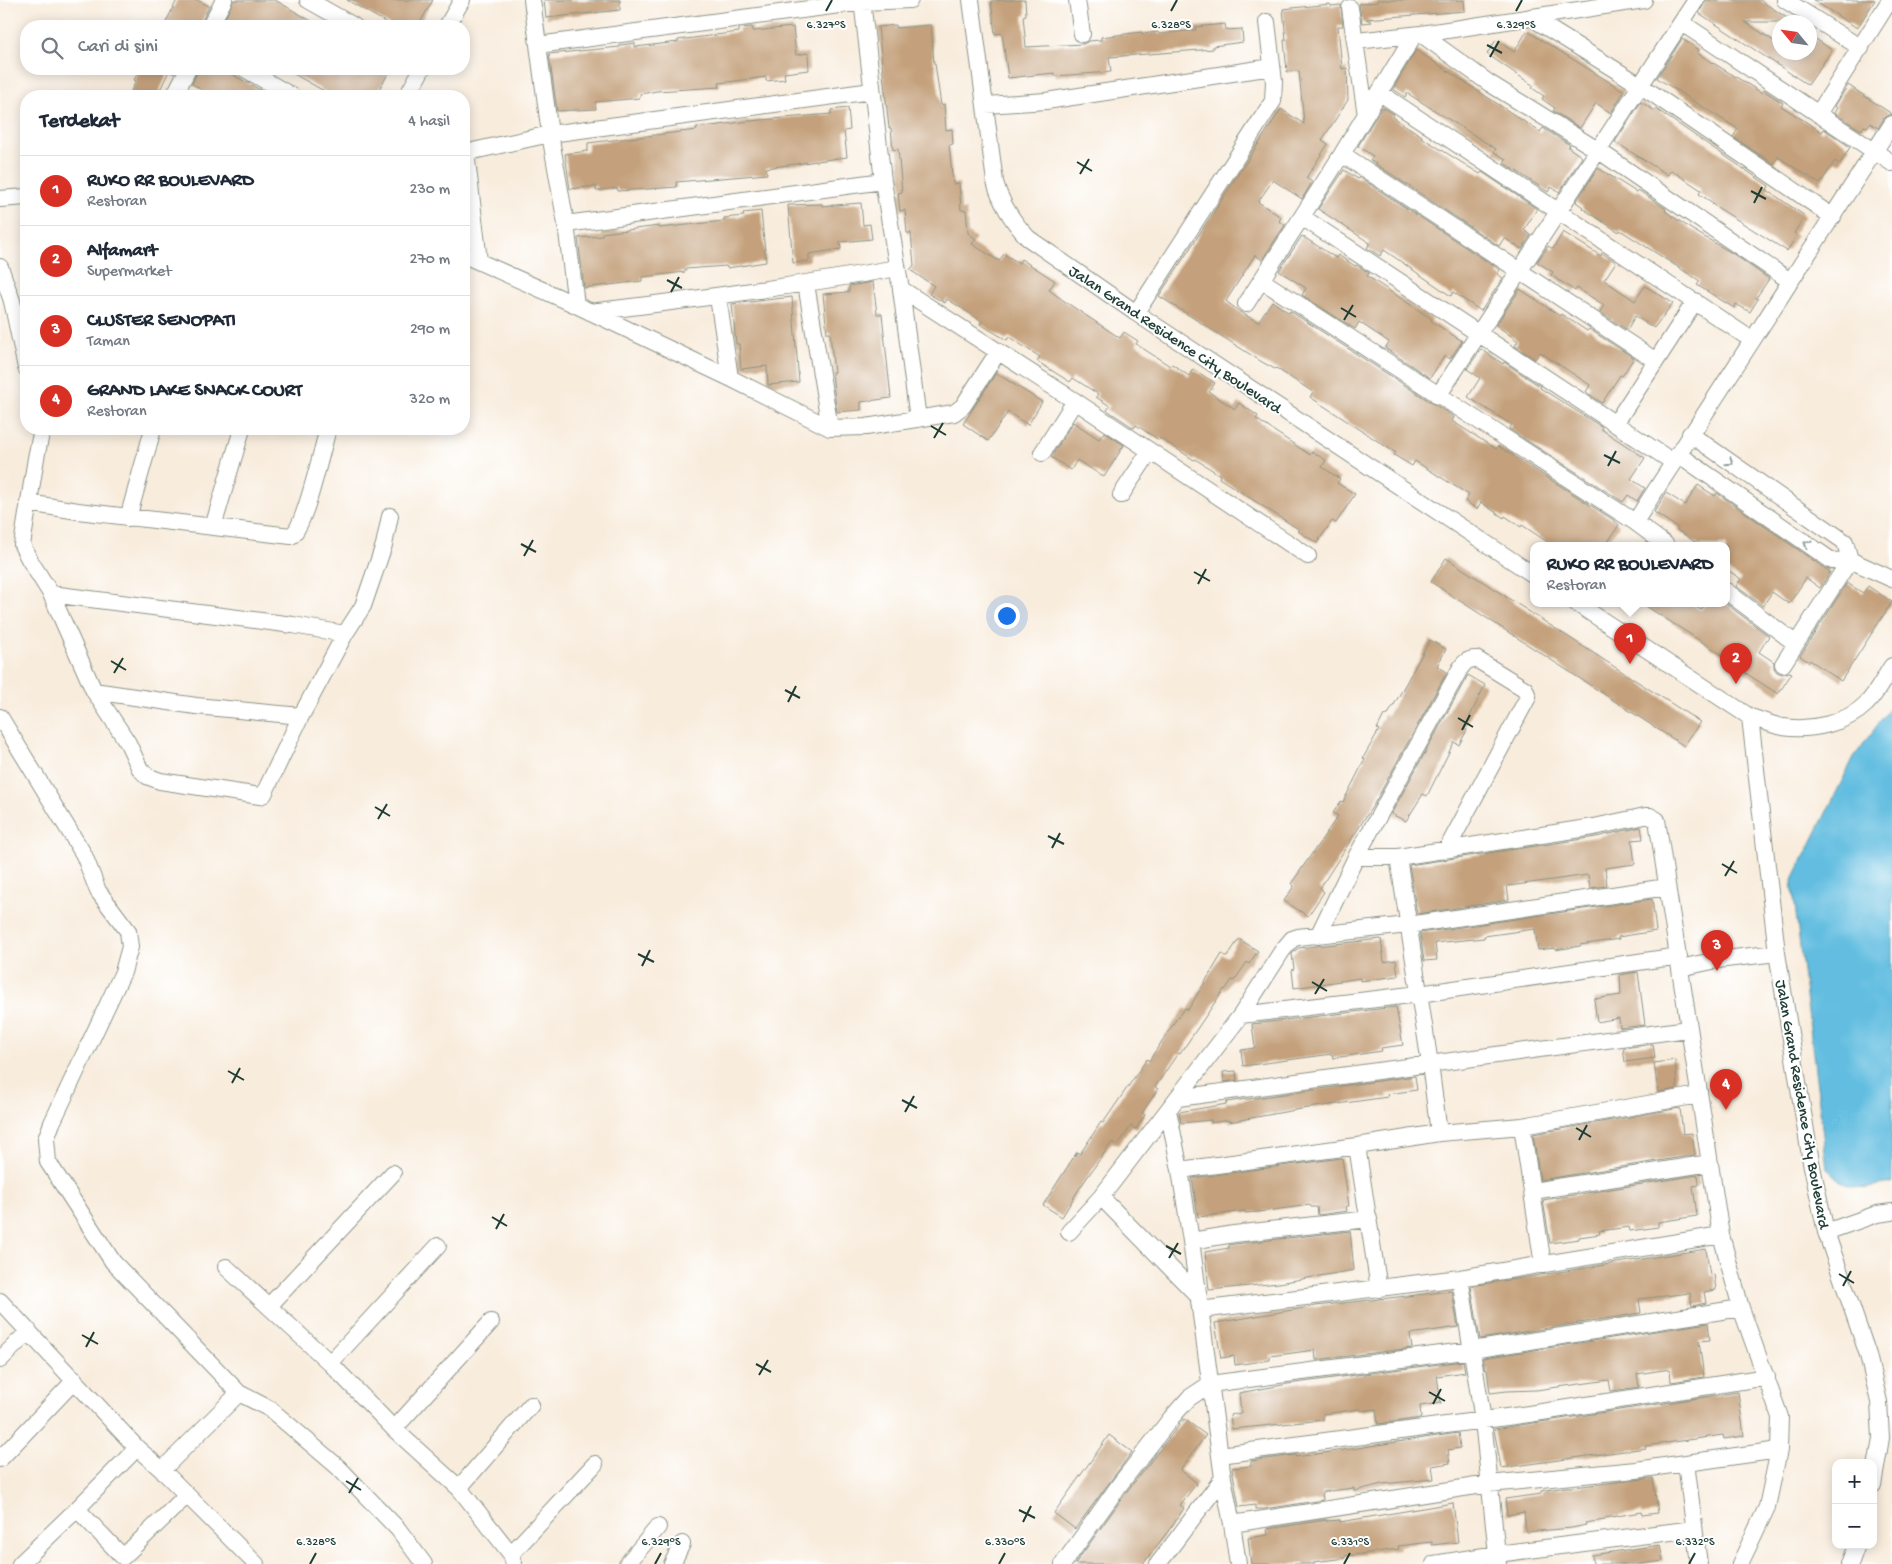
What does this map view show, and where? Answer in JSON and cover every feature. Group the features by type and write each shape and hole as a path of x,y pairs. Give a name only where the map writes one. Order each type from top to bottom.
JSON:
{"street":[{"path":"213,20 224,0"},
{"path":"308,0 343,20"},
{"path":"450,20 462,0"},
{"path":"532,0 550,134 582,308"},
{"path":"538,45 862,1 910,0"},
{"name":"Jalan Grand Residence City Boulevard","path":"971,0 995,182 1000,198 1017,226 1028,238 1136,313 1530,572"},
{"path":"1077,0 1082,34"},
{"path":"1356,41 1418,35 1616,2 1644,0"},
{"path":"1438,396 1696,0"},
{"path":"1785,0 1860,48"},
{"path":"1818,114 1890,0"},
{"path":"862,1 883,181 901,289 918,419"},
{"path":"1350,8 1366,115"},
{"path":"1530,17 1640,85 1833,217"},
{"path":"1136,313 1273,101 1275,93 1267,22"},
{"path":"1682,23 1892,163"},
{"path":"1246,304 1418,35"},
{"path":"1418,35 1599,151 1790,281"},
{"path":"986,105 1056,100 1272,67"},
{"path":"177,90 185,75"},
{"path":"255,75 281,90"},
{"path":"410,90 419,75"},
{"path":"470,151 550,134 872,91"},
{"path":"1380,93 1752,340"},
{"path":"1635,522 1690,434 1892,124"},
{"path":"1342,154 1656,361"},
{"path":"566,224 883,181"},
{"path":"0,199 20,197"},
{"path":"1302,217 1615,424 1675,458 1832,561 1850,560 1892,579"},
{"path":"470,240 471,258 730,378 830,428 866,427 958,411 998,352"},
{"path":"0,267 12,301 20,339"},
{"path":"582,308 718,297 897,268"},
{"path":"1262,280 1438,396 1635,522 1662,542"},
{"path":"806,284 830,428"},
{"path":"901,289 1074,400 1308,556"},
{"path":"718,297 730,378"},
{"path":"12,301 20,307"},
{"path":"1615,424 1695,301"},
{"path":"1042,453 1074,400"},
{"path":"1690,434 1845,542 1850,560 1783,664"},
{"path":"41,435 22,545 29,560 51,594 94,691 128,743 140,768 148,776 160,781 260,796 267,789 301,716 345,634 363,606 384,545 390,516"},
{"path":"128,518 151,435"},
{"path":"213,527 240,435"},
{"path":"28,503 128,518 282,536 294,534 303,517 326,435"},
{"path":"1121,495 1150,451"},
{"path":"51,594 293,625 345,634"},
{"path":"1730,594 1796,643"},
{"path":"1582,607 1750,717 1783,727 1828,725 1852,714 1866,704 1892,666"},
{"path":"1318,936 1356,857 1460,669 1468,660 1476,659 1526,689 1528,697 1447,849"},
{"path":"94,691 196,706 301,716"},
{"path":"0,717 84,855 98,891 128,931 130,947 123,972 52,1123 46,1139 48,1162 113,1262 240,1393 270,1409 338,1467 398,1529 424,1564"},
{"name":"Jalan Grand Residence City Boulevard","path":"1750,717 1776,954 1810,1162 1826,1232 1868,1356 1879,1402 1882,1422 1877,1461"},
{"path":"1356,857 1398,857 1594,827 1650,816 1657,820 1721,1235 1741,1308 1780,1417 1779,1450 1767,1507 1740,1564"},
{"path":"1398,857 1439,1133"},
{"path":"1069,1232 1101,1197 1241,1015 1282,951 1292,939 1408,925 1667,887"},
{"path":"1241,1015 1680,962 1776,954"},
{"path":"1173,1104 1430,1064 1688,1028"},
{"path":"1180,1170 1439,1133 1522,1126 1699,1095"},
{"path":"1173,1104 1180,1170 1222,1478 1238,1564"},
{"path":"1522,1126 1543,1265"},
{"path":"1357,1146 1379,1290"},
{"path":"1533,1191 1710,1163"},
{"path":"269,1306 393,1173"},
{"path":"1101,1197 1199,1303"},
{"path":"1826,1232 1877,1214 1892,1212"},
{"path":"1191,1241 1234,1234 1369,1219"},
{"path":"1199,1303 1379,1290 1721,1235"},
{"path":"330,1363 438,1246"},
{"path":"226,1267 330,1363 394,1429 459,1488 512,1559 596,1464"},
{"path":"1460,1278 1483,1420 1488,1484 1498,1559"},
{"path":"0,1301 76,1380 137,1448 162,1470 247,1561"},
{"path":"1062,1564 1172,1417 1189,1398 1210,1384 1472,1350 1741,1308"},
{"path":"394,1429 491,1322"},
{"path":"0,1360 29,1330"},
{"path":"1220,1455 1483,1420 1767,1377"},
{"path":"0,1459 76,1380"},
{"path":"162,1470 240,1393"},
{"path":"459,1488 531,1405"},
{"path":"20,1564 137,1448"},
{"path":"1232,1524 1488,1484 1686,1463 1779,1450"},
{"path":"1686,1463 1699,1564"},
{"path":"1158,1564 1222,1478"},
{"path":"77,1509 119,1561 186,1496"},
{"path":"627,1564 658,1527"},
{"path":"1434,1564 1498,1559 1694,1529"},
{"path":"672,1564 682,1544"},
{"path":"1850,1564 1855,1549"}],"water":[{"path":"1892,705 1892,1183 1856,1188 1835,1177 1827,1168 1792,881 1854,757"}],"building":[{"path":"177,0 197,0 209,6 203,20 167,20"},
{"path":"234,0 275,0 310,20 224,20"},
{"path":"347,0 433,0 421,20 382,20"},
{"path":"544,0 620,0 620,10 546,18"},
{"path":"1025,0 1026,15 1023,16 1026,47 1083,44 1089,41 1101,40 1101,37 1142,32 1142,34 1158,32 1159,34 1196,30 1195,27 1225,24 1226,30 1242,29 1243,42 1213,46 1213,49 1109,57 1111,72 1055,76 1054,73 1008,78 1002,33 995,34 991,1"},
{"path":"1377,0 1464,0 1465,11 1366,19 1372,22 1362,23 1359,4 1377,2"},
{"path":"1706,0 1760,0 1782,15 1772,15 1772,22 1745,22 1772,40 1772,60 1817,60 1817,40 1832,50 1808,85 1699,13"},
{"path":"1813,0 1875,0 1857,28"},
{"path":"1330,4 1331,6 1341,5 1343,26 1338,26 1342,69 1347,68 1348,100 1322,140 1328,144 1306,178 1312,182 1302,199 1273,180 1258,202 1281,217 1279,221 1285,225 1262,260 1255,255 1226,301 1240,312 1258,322 1272,301 1289,313 1290,311 1454,417 1452,421 1496,449 1498,446 1612,519 1619,525 1608,542 1548,542 1522,525 1521,527 1505,516 1504,518 1481,502 1477,509 1465,501 1469,495 1415,461 1412,466 1394,455 1396,453 1310,397 1313,392 1276,368 1262,362 1159,296 1281,109 1304,124 1299,71 1287,72 1283,9"},
{"path":"896,25 896,28 931,25 934,64 941,105 944,104 946,130 952,129 953,144 949,145 953,184 959,183 961,210 966,210 968,233 976,239 972,244 999,261 1004,254 1019,263 1021,259 1055,281 1049,290 1120,338 1124,332 1138,341 1136,344 1189,376 1193,369 1215,383 1209,392 1235,409 1239,403 1258,416 1256,419 1310,455 1312,452 1326,460 1322,467 1340,479 1337,483 1355,494 1336,523 1332,521 1317,543 1219,478 1220,475 1195,459 1160,438 1159,440 1136,425 1134,428 1107,410 1110,406 1096,397 1098,394 1073,378 1070,382 1037,361 1040,357 1009,337 1007,340 980,324 982,321 947,299 945,303 929,294 934,286 910,270 914,265 911,233 907,233 905,210 900,211 898,193 902,192 898,149 893,150 891,128 889,128 878,27"},
{"path":"752,27 753,31 793,27 796,55 808,53 809,70 784,73 785,79 766,81 766,77 719,83 720,87 657,91 640,94 640,98 595,102 596,109 557,111 549,54 620,47 620,45 635,43 635,47 678,42 678,40 739,32 739,28"},
{"path":"1527,31 1624,91 1611,113 1596,103 1580,128 1553,111 1555,108 1542,99 1544,96 1532,88 1534,86 1487,54 1496,40 1514,52"},
{"path":"1682,39 1699,50 1697,53 1762,93 1763,90 1783,103 1781,106 1822,132 1824,129 1850,147 1840,164 1835,161 1820,184 1778,157 1774,164 1733,137 1738,129 1657,78"},
{"path":"1416,50 1540,132 1543,128 1570,145 1568,147 1582,157 1559,192 1551,187 1548,192 1504,163 1506,159 1494,152 1496,149 1407,93 1405,97 1393,89"},
{"path":"137,75 167,75 160,90 132,90 136,81 134,80"},
{"path":"196,75 234,75 260,90 202,90 192,84"},
{"path":"296,75 387,75 379,90 322,90"},
{"path":"1848,85 1892,114 1884,118 1878,128 1870,123 1861,130 1834,113 1837,108 1835,106"},
{"path":"1641,102 1655,111 1656,109 1769,186 1767,190 1805,216 1794,233 1797,235 1787,251 1712,204 1699,194 1701,190 1671,170 1668,175 1615,142"},
{"path":"1382,107 1394,114 1392,117 1421,137 1480,174 1482,172 1537,209 1524,230 1531,235 1522,249 1504,238 1499,246 1370,160 1373,156 1358,146"},
{"path":"848,108 850,130 844,131 847,157 766,168 767,174 676,182 677,187 618,191 617,188 596,191 596,186 570,189 565,154 588,151 588,143 697,130 696,128 750,121 831,114 831,110"},
{"path":"1598,168 1636,192 1638,190 1691,229 1735,255 1769,279 1756,298 1758,299 1750,312 1736,304 1734,308 1697,285 1700,281 1582,208 1576,202"},
{"path":"1344,170 1358,179 1359,177 1500,270 1497,274 1503,278 1481,311 1453,292 1451,296 1384,250 1380,256 1367,248 1370,243 1318,209"},
{"path":"861,203 863,225 870,224 872,239 840,242 841,249 809,254 809,261 793,263 788,205 822,204 822,206"},
{"path":"761,211 766,262 727,268 726,266 685,269 685,272 642,277 642,281 584,288 578,238 602,236 602,233 659,226 659,228 724,221 724,218 744,216 743,213"},
{"path":"1563,232 1601,256 1602,253 1616,262 1604,280 1635,301 1645,286 1673,303 1654,328 1635,316 1627,330 1600,312 1604,305 1577,288 1575,291 1551,275 1553,272 1537,262 1548,246 1553,249"},
{"path":"1302,236 1336,258 1338,255 1369,273 1367,276 1462,341 1450,359 1445,355 1430,378 1385,348 1389,342 1359,322 1355,329 1302,295 1306,288 1279,271"},
{"path":"873,282 877,314 882,314 891,398 861,402 861,410 837,412 830,333 827,333 823,294 849,292 849,286"},
{"path":"1520,289 1560,316 1561,314 1587,331 1589,329 1634,358 1622,376 1620,375 1602,403 1586,392 1590,385 1540,352 1535,359 1515,346 1518,341 1496,325"},
{"path":"792,297 799,382 768,385 767,366 741,369 739,344 736,344 732,304"},
{"path":"1481,349 1503,364 1504,362 1540,388 1602,427 1601,429 1645,458 1631,479 1645,488 1637,501 1628,495 1623,502 1509,429 1512,425 1468,397 1480,378 1467,369"},
{"path":"996,373 1042,402 1028,425 1008,412 988,441 963,424"},
{"path":"1073,422 1099,439 1104,432 1124,445 1104,477 1077,460 1071,470 1051,457"},
{"path":"1698,485 1715,496 1717,493 1830,572 1820,588 1806,578 1789,604 1772,592 1763,606 1736,586 1741,579 1730,572 1730,542 1695,542 1654,512 1666,493 1685,505"},
{"path":"1446,558 1700,722 1684,746 1431,582"},
{"path":"1847,583 1863,593 1868,586 1892,602 1841,681 1810,660 1809,662 1800,656"},
{"path":"1647,607 1696,607 1701,610 1703,607 1730,607 1769,636 1759,652 1774,662 1774,668 1777,672 1782,674 1792,673 1778,694 1741,670 1743,668"},
{"path":"1430,640 1446,649 1437,666 1447,672 1374,804 1320,888 1324,892 1308,916 1284,901 1294,886 1291,884 1338,816 1333,813 1341,801 1343,802 1365,759 1363,758 1379,730 1377,729 1384,715 1387,716 1395,703"},
{"path":"1468,675 1485,685 1464,729 1467,730 1459,745 1454,742 1427,796 1423,794 1406,821 1391,814"},
{"path":"1641,827 1643,839 1632,840 1635,864 1605,868 1607,886 1590,888 1588,875 1507,886 1509,900 1417,914 1409,865 1596,837"},
{"path":"1652,899 1656,931 1580,946 1555,950 1555,948 1538,950 1535,929 1484,936 1484,938 1435,943 1437,960 1424,961 1420,933"},
{"path":"1239,939 1258,951 1249,964 1247,962 1234,981 1232,980 1224,989 1180,1054 1178,1053 1155,1087 1158,1089 1142,1113 1145,1115 1136,1129 1131,1126 1118,1145 1112,1142 1062,1217 1043,1205 1077,1152 1080,1154 1147,1059 1149,1061 1177,1018 1185,1008 1188,1010 1222,954 1227,957"},
{"path":"1381,939 1384,962 1396,960 1398,976 1360,981 1360,978 1294,988 1292,954 1298,948"},
{"path":"1638,972 1645,1025 1620,1028 1619,1018 1597,1022 1594,999 1621,995 1620,975"},
{"path":"1396,1007 1403,1045 1381,1048 1382,1051 1333,1058 1332,1054 1243,1066 1241,1050 1255,1048 1252,1024"},
{"path":"1653,1044 1655,1058 1625,1062 1623,1048"},
{"path":"1675,1060 1677,1089 1658,1092 1654,1063"},
{"path":"1236,1071 1237,1080 1224,1082 1223,1072"},
{"path":"1415,1076 1417,1090 1387,1094 1388,1097 1301,1109 1229,1122 1229,1120 1211,1123 1211,1120 1181,1123 1179,1112 1227,1104 1226,1102"},
{"path":"1680,1108 1683,1134 1692,1133 1695,1155 1540,1180 1533,1134"},
{"path":"1342,1158 1349,1206 1346,1206 1347,1211 1318,1215 1317,1207 1311,1207 1310,1205 1198,1217 1192,1178"},
{"path":"1698,1175 1699,1185 1693,1186 1697,1216 1658,1222 1658,1227 1630,1231 1629,1227 1599,1231 1600,1234 1550,1243 1543,1200"},
{"path":"1350,1231 1354,1270 1279,1283 1209,1290 1205,1252 1229,1248 1229,1245 1235,1244"},
{"path":"1706,1249 1710,1275 1714,1274 1716,1290 1704,1292 1706,1303 1692,1306 1690,1293 1639,1299 1641,1313 1480,1339 1471,1286"},
{"path":"1452,1291 1458,1327 1410,1334 1412,1348 1316,1360 1315,1350 1270,1356 1270,1360 1235,1365 1234,1356 1221,1358 1215,1323 1316,1306"},
{"path":"1708,1323 1710,1340 1699,1341 1704,1377 1671,1382 1670,1369 1637,1374 1639,1387 1611,1391 1609,1380 1536,1390 1490,1393 1487,1369 1485,1370 1483,1358"},
{"path":"1463,1361 1465,1372 1437,1376 1441,1403 1420,1406 1421,1418 1378,1424 1376,1409 1361,1411 1361,1409 1323,1414 1323,1420 1232,1429 1230,1415 1241,1413 1239,1393 1288,1384"},
{"path":"1738,1392 1744,1436 1724,1439 1723,1435 1645,1446 1646,1448 1501,1468 1494,1429"},
{"path":"1184,1419 1206,1435 1180,1470 1197,1483 1180,1505 1184,1508 1175,1522 1143,1564 1075,1564 1128,1490"},
{"path":"1458,1433 1460,1448 1448,1450 1450,1463 1432,1466 1434,1479 1382,1484 1354,1491 1354,1488 1322,1492 1323,1500 1264,1509 1255,1509 1255,1505 1239,1507 1232,1468 1251,1466 1251,1461 1295,1455 1296,1457"},
{"path":"1109,1435 1132,1452 1075,1529 1054,1513"},
{"path":"1653,1478 1658,1513 1642,1515 1641,1512 1605,1518 1605,1520 1585,1523 1586,1525 1572,1528 1526,1532 1524,1512 1507,1515 1505,1499 1541,1494 1541,1491 1566,1487"},
{"path":"1453,1503 1458,1542 1432,1545 1432,1542 1398,1546 1399,1549 1345,1556 1345,1558 1314,1562 1314,1564 1251,1564 1248,1538 1268,1535 1267,1529 1326,1520 1340,1520 1340,1522"},
{"path":"1660,1545 1663,1561 1641,1564 1593,1564 1592,1555"}],"place":[{"name":"RUKO RR BOULEVARD","path":"1630,664"},
{"name":"Alfamart","path":"1736,684"},
{"name":"CLUSTER SENOPATI","path":"1717,971"},
{"name":"GRAND LAKE SNACK COURT","path":"1726,1110"}]}
